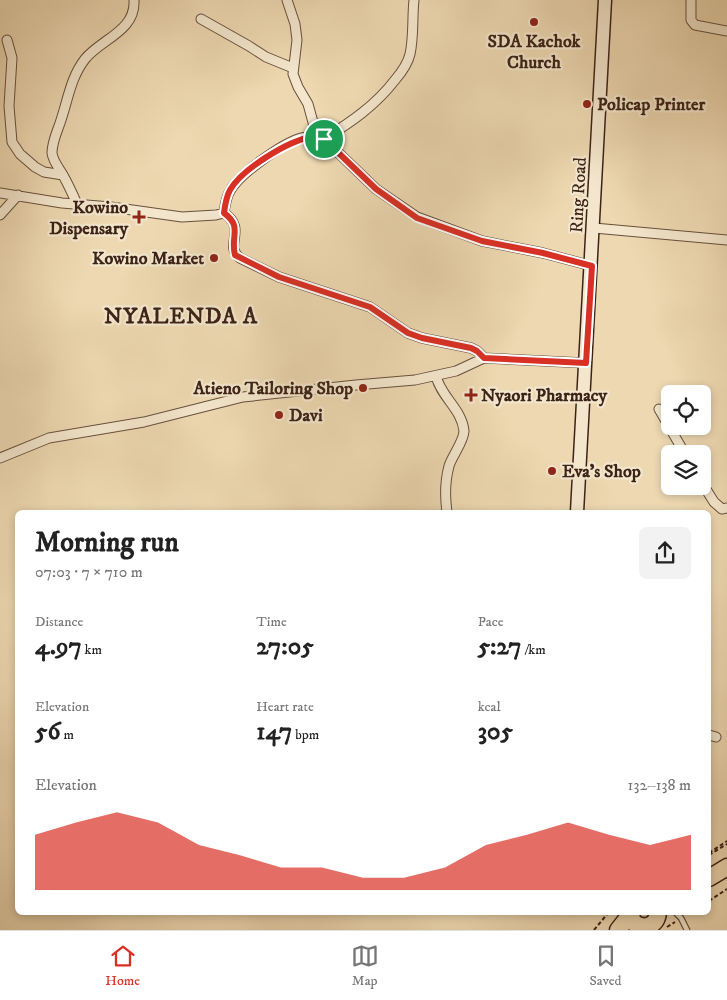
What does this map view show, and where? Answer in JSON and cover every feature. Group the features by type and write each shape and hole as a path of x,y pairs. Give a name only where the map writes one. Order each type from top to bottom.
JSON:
{"highway":[{"path":"711,877 727,867"},
{"path":"711,881 727,871"},
{"path":"618,930 634,921 650,926 660,915"}],"main road":[{"name":"Ring Road","path":"577,510 606,0"}],"street":[{"path":"77,204 54,161 52,153 54,139 68,94 86,59 96,48 123,29 134,6 134,0"},
{"path":"288,0 295,24 297,40 293,74 308,104 321,138 376,189 417,218 482,241 543,253 592,266"},
{"path":"224,213 230,190 269,155 300,139 321,138 357,118 388,88 400,73 410,55 414,0"},
{"path":"692,0 691,20 695,25 727,31"},
{"path":"201,19 266,57 293,68"},
{"path":"7,40 12,58 9,106 12,142 20,154 35,167 44,172 63,175"},
{"path":"0,193 182,217 224,213 235,224 234,249 235,255 240,258 279,277 370,307 408,333 422,338 471,348 484,358"},
{"path":"0,215 18,195"},
{"path":"594,228 727,240"},
{"path":"0,458 49,438 144,422 243,397 404,382 456,371 484,358 586,363"},
{"path":"436,376 439,386 459,415 464,433 449,467 445,499 447,510"},
{"path":"658,409 680,445"},
{"path":"710,495 722,509 727,508"}],"lane":[{"path":"678,915 687,930"}],"path":[{"path":"711,853 727,841"},
{"path":"711,853 727,844"},
{"path":"711,900 727,889"},
{"path":"594,930 606,915"}],"place":[{"name":"SDA Kachok Church","path":"534,22"},
{"name":"Policap Printer","path":"587,104"},
{"name":"Kowino Dispensary","path":"139,217"},
{"name":"Kowino Market","path":"214,258"},
{"name":"Atieno Tailoring Shop","path":"363,388"},
{"name":"Nyaori Pharmacy","path":"471,395"},
{"name":"Davi","path":"279,415"},
{"name":"Eva's Shop","path":"552,471"}],"district":[{"name":"NYALENDA A","path":"181,315"}],"route":[{"path":"311,137 324,139 376,189 417,218 482,241 522,248 592,266 586,363 484,358 471,348 422,338 408,333 370,307 279,277 235,255 235,224 224,213 230,190 239,179 269,155 289,143 311,137"}]}
